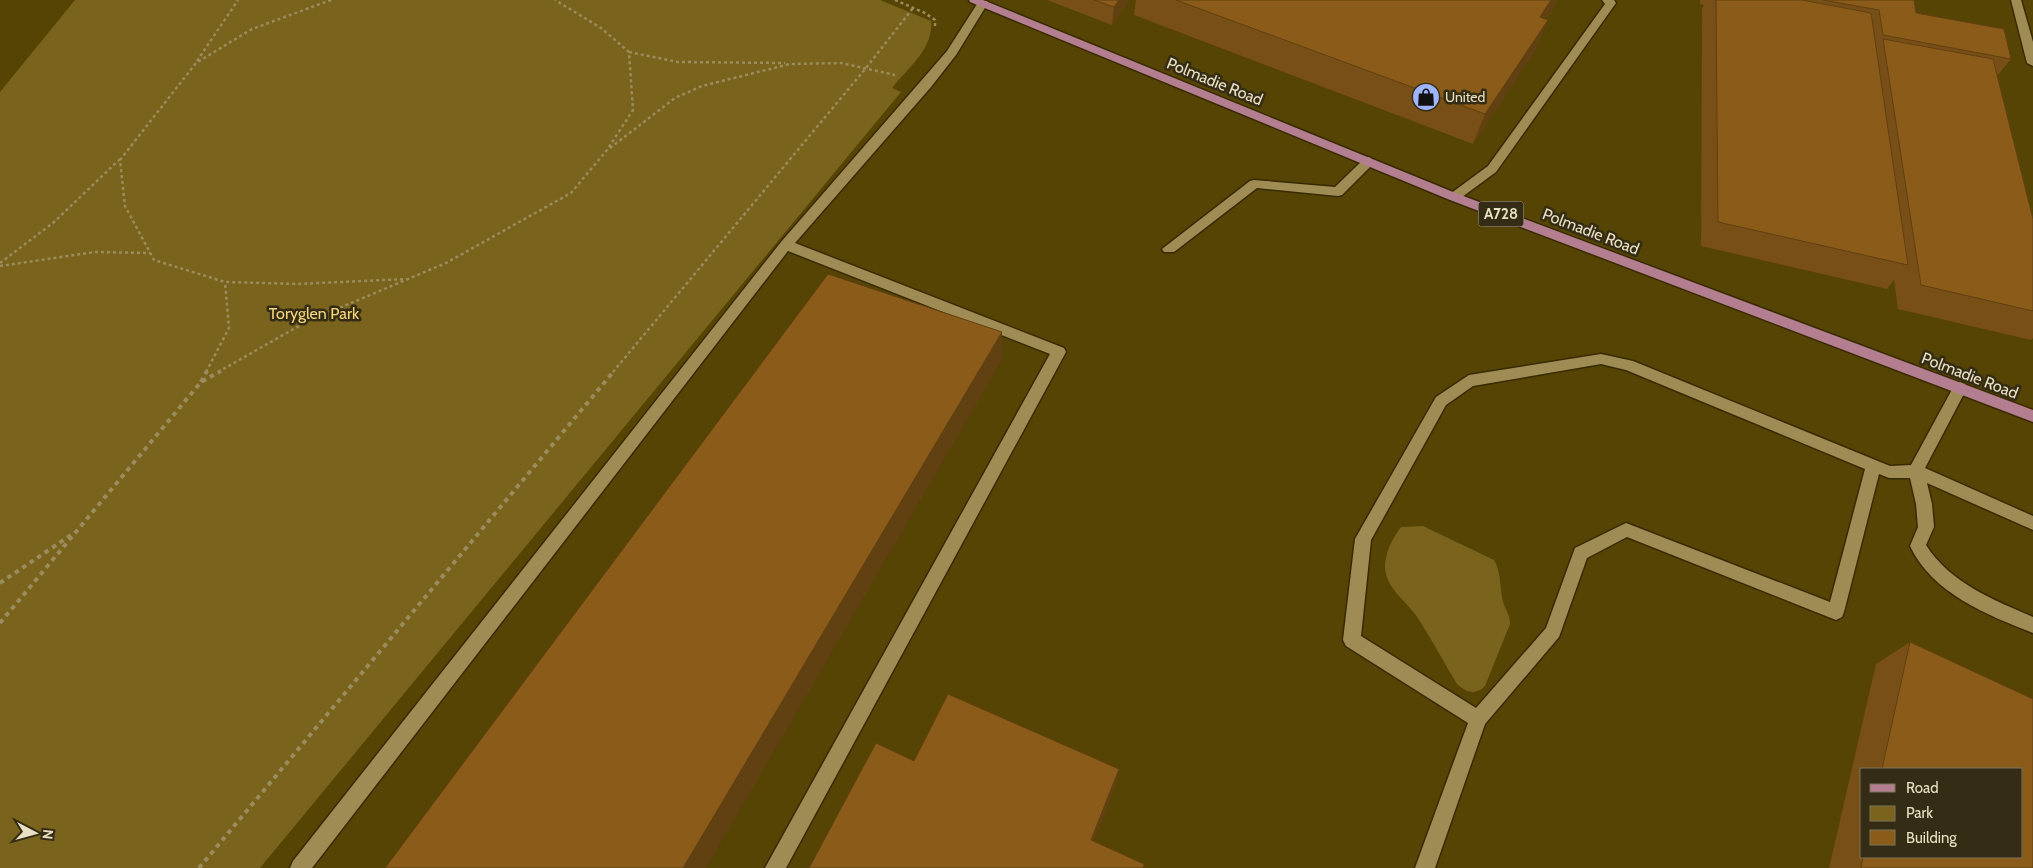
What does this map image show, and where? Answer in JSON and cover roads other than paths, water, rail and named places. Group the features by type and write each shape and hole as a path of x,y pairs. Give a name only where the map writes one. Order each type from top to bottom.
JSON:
{"main road":[{"name":"Polmadie Road","path":"978,2 1454,197 2033,416"}],"street":[{"path":"1454,197 1492,169 1611,3 1607,0"},
{"path":"2016,0 2033,63"},
{"path":"300,868 786,246 927,84 955,48 978,2"},
{"path":"1169,249 1254,184 1338,192 1369,161"},
{"path":"775,868 1059,352 786,246"},
{"path":"1478,719 1352,640 1363,539 1441,400 1469,381 1602,360 1628,365 1888,472 1916,471 2033,523"},
{"path":"1960,388 1916,471 1924,504 1926,527 1918,546 1934,568 1958,588 1995,608 2033,625"},
{"path":"1425,868 1478,719 1553,632 1581,553 1626,530 1836,612 1874,466"}],"place":[{"name":"United","path":"1426,97"}],"park label":[{"name":"Toryglen Park","path":"314,313"}]}
